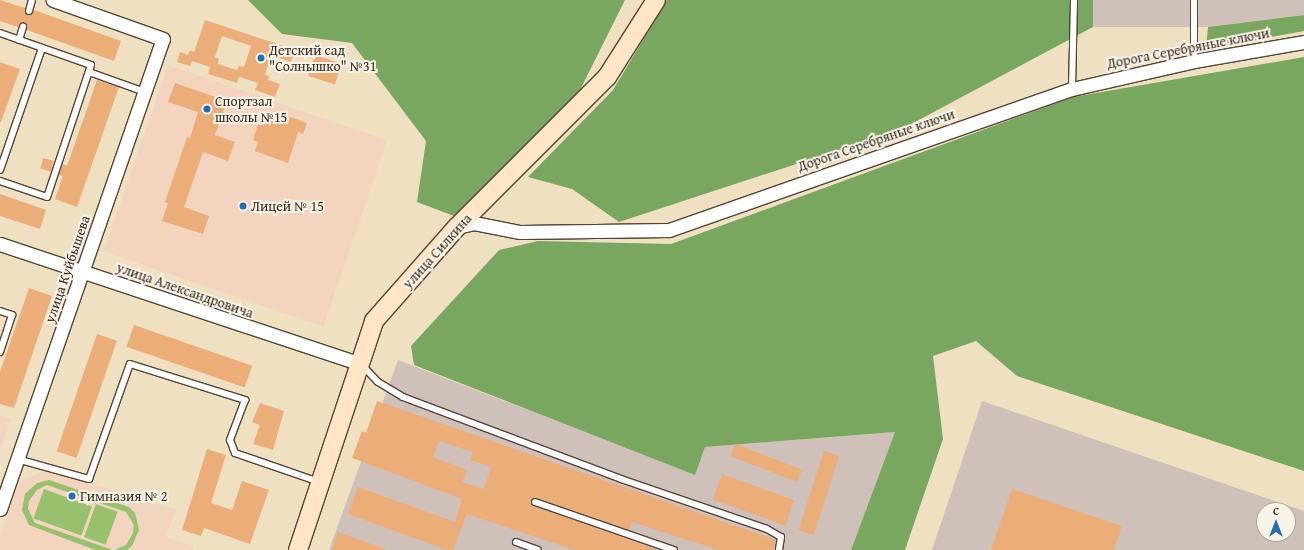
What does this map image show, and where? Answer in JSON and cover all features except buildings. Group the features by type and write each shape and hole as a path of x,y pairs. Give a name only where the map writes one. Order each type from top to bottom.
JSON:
{"main road":[{"name":"улица Силкина","path":"298,550 361,364 374,321 457,227 607,77 656,0"}],"street":[{"name":"улица Куйбышева","path":"0,509 163,39 53,0"},
{"name":"Дорога Серебряные ключи","path":"457,227 474,223 520,232 669,230 1072,89 1194,61 1304,42"},
{"name":"улица Александровича","path":"0,244 361,364"}],"lane":[{"path":"29,11 32,0"},
{"path":"1072,89 1074,0"},
{"path":"1194,0 1194,61"},
{"path":"19,40 23,27"},
{"path":"0,33 91,65 47,197 0,181"},
{"path":"0,170 42,48"},
{"path":"89,72 145,92"},
{"path":"0,311 12,315 0,352"},
{"path":"18,459 89,479 130,364 245,400 230,440 235,453 321,483"},
{"path":"361,364 378,382 403,397 622,479 767,529 780,537 779,550"},
{"path":"535,502 674,550"},
{"path":"516,542 538,550"}],"shaded area":[{"path":"1093,0 1304,0 1304,15 1208,27 1093,27"},
{"name":"Лицей № 15","path":"168,65 387,141 323,327 104,251"},
{"path":"398,360 694,474 705,447 895,432 851,550 329,550"},
{"path":"982,401 1278,502 1256,502 1256,542 1296,542 1296,508 1304,511 1304,550 932,550"},
{"path":"0,415 11,419 0,449"},
{"name":"Гимназия № 2","path":"48,470 176,510 166,537 194,547 193,550 0,550 0,536 20,481"}],"green space":[{"path":"248,0 625,0 580,90 454,216 417,202 426,141 352,43 282,34"},
{"path":"667,0 1093,0 1093,27 900,130 619,222 572,189 528,177 613,90"},
{"path":"1304,15 1304,31 1206,49 1208,27"},
{"path":"1304,57 1304,471 1017,376 976,341 933,356 943,439 905,550 851,550 895,432 705,447 695,475 414,365 411,346 499,250 538,241 671,244 1073,97"},
{"path":"49,480 129,507 135,513 139,530 132,546 127,550 114,550 126,545 133,533 134,525 126,512 47,485 37,490 29,501 28,509 35,523 113,550 95,550 29,525 22,510 25,494 37,483"},
{"path":"44,489 92,506 81,536 33,518"},
{"path":"96,504 118,512 106,545 84,537"}],"place":[{"name":"Детский сад \"Солнышко\" №31","path":"261,58"},
{"name":"Спортзал школы №15","path":"207,109"},
{"name":"Лицей № 15","path":"243,206"},
{"name":"Гимназия № 2","path":"72,496"}]}
